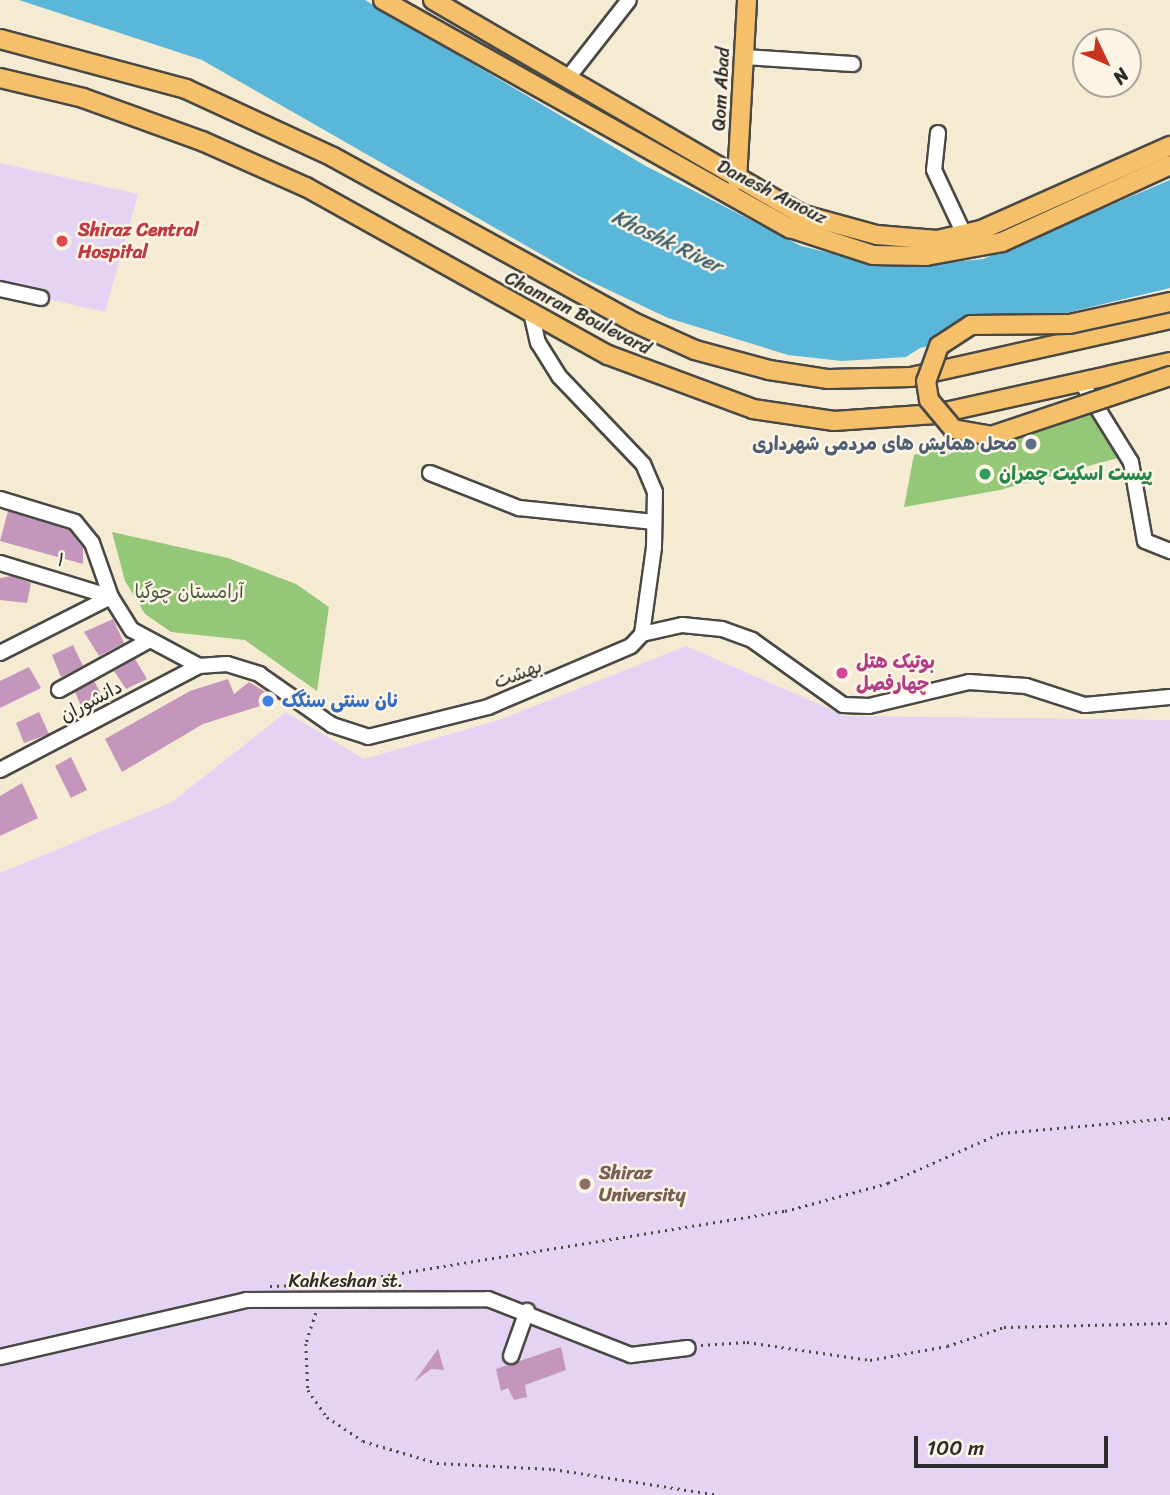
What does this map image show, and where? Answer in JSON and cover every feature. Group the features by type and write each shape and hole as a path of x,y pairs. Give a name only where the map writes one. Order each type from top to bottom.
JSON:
{"main road":[{"name":"Danesh Amouz","path":"383,0 790,228 873,255 926,256 1002,242 1170,165"},
{"name":"Danesh Amouz","path":"433,0 737,180 800,214 842,227 937,240 964,234 1043,208 1170,146"},
{"name":"Qom Abad","path":"737,180 747,0"},
{"name":"Chamran Boulevard","path":"0,39 186,89 333,157 633,322 695,350 769,370 828,379 911,377 1170,319"},
{"name":"Chamran Boulevard","path":"0,78 83,98 248,161 532,316 684,387 753,409 834,421 936,414 1083,385 1170,362"},
{"path":"1137,163 1170,132"},
{"path":"1170,302 1069,324 971,325 939,346 926,381 929,400 953,429 991,436 1170,376"}],"street":[{"path":"567,79 629,0"},
{"path":"744,57 853,64"},
{"path":"938,133 934,170 964,234"},
{"path":"0,289 41,298"},
{"path":"532,316 538,343 559,376 643,464 655,492 642,634 682,625 722,629 752,640 844,705 869,706 969,682 1026,687 1085,705 1170,697"},
{"path":"1083,385 1131,462 1145,541 1170,551"},
{"path":"430,473 519,508 654,522"},
{"name":"بهشت","path":"0,499 75,522 92,543 111,597 132,631 199,666 227,664 259,674 332,725 368,737 488,706 622,654 642,634"},
{"name":"۱","path":"0,563 111,597"},
{"path":"0,653 111,597"},
{"path":"59,690 148,641"},
{"name":"دانشوران","path":"0,770 199,666"},
{"name":"Kahkeshan st.","path":"0,1357 246,1300 488,1299 527,1311 631,1355 688,1348"},
{"path":"511,1356 527,1311"}],"path":[{"path":"267,1287 277,1281 333,1284 785,1211 888,1183 1001,1133 1170,1118"},
{"path":"322,1300 306,1344 308,1390 327,1417 363,1441 437,1463 553,1469 719,1495"},
{"path":"688,1348 747,1342 870,1360 947,1346 1004,1326 1170,1323"}],"shaded area":[{"name":"Shiraz Central Hospital","path":"0,163 138,194 105,312 0,288"},
{"name":"Shiraz University","path":"686,646 846,716 1170,720 1170,1495 0,1495 0,873 172,802 286,712 364,759 499,720"}],"green space":[{"name":"پیست اسکیت چمران","path":"1090,410 1118,458 1000,490 904,507 914,455"},
{"name":"آرامستان چوگیا","path":"112,532 228,558 296,584 329,607 317,691 245,640 171,632 145,614 125,581"}],"water":[{"name":"Khoshk River","path":"19,0 365,0 644,165 801,246 847,257 923,265 983,259 1170,180 1170,288 920,348 906,357 842,361 788,355 668,318 579,276 202,60"}],"building":[{"path":"8,511 69,530 83,548 83,564 0,541"},
{"path":"11,576 31,583 27,603 0,600 0,578"},
{"path":"113,619 124,643 99,656 84,632"},
{"path":"73,645 83,666 61,677 52,655"},
{"path":"135,659 147,679 126,689 114,671"},
{"path":"29,667 41,688 0,708 0,681"},
{"path":"228,679 234,694 249,682 279,700 203,724 122,772 105,739 190,691"},
{"path":"94,681 105,701 84,713 75,692"},
{"path":"39,712 49,734 24,743 16,723"},
{"path":"71,757 87,790 71,798 55,766"},
{"path":"22,783 38,818 0,836 0,796"},
{"path":"561,1347 566,1370 525,1385 527,1397 514,1400 508,1388 501,1391 496,1369"},
{"path":"438,1349 444,1370 431,1369 414,1382"}],"place":[{"name":"Shiraz Central Hospital","path":"62,241"},
{"name":"محل همایش های مردمی شهرداری","path":"1031,444"},
{"name":"پیست اسکیت چمران","path":"985,474"},
{"name":"بوتیک هتل چهارفصل","path":"842,673"},
{"name":"نان سنتی سنگک","path":"268,701"},
{"name":"Shiraz University","path":"585,1184"}]}
